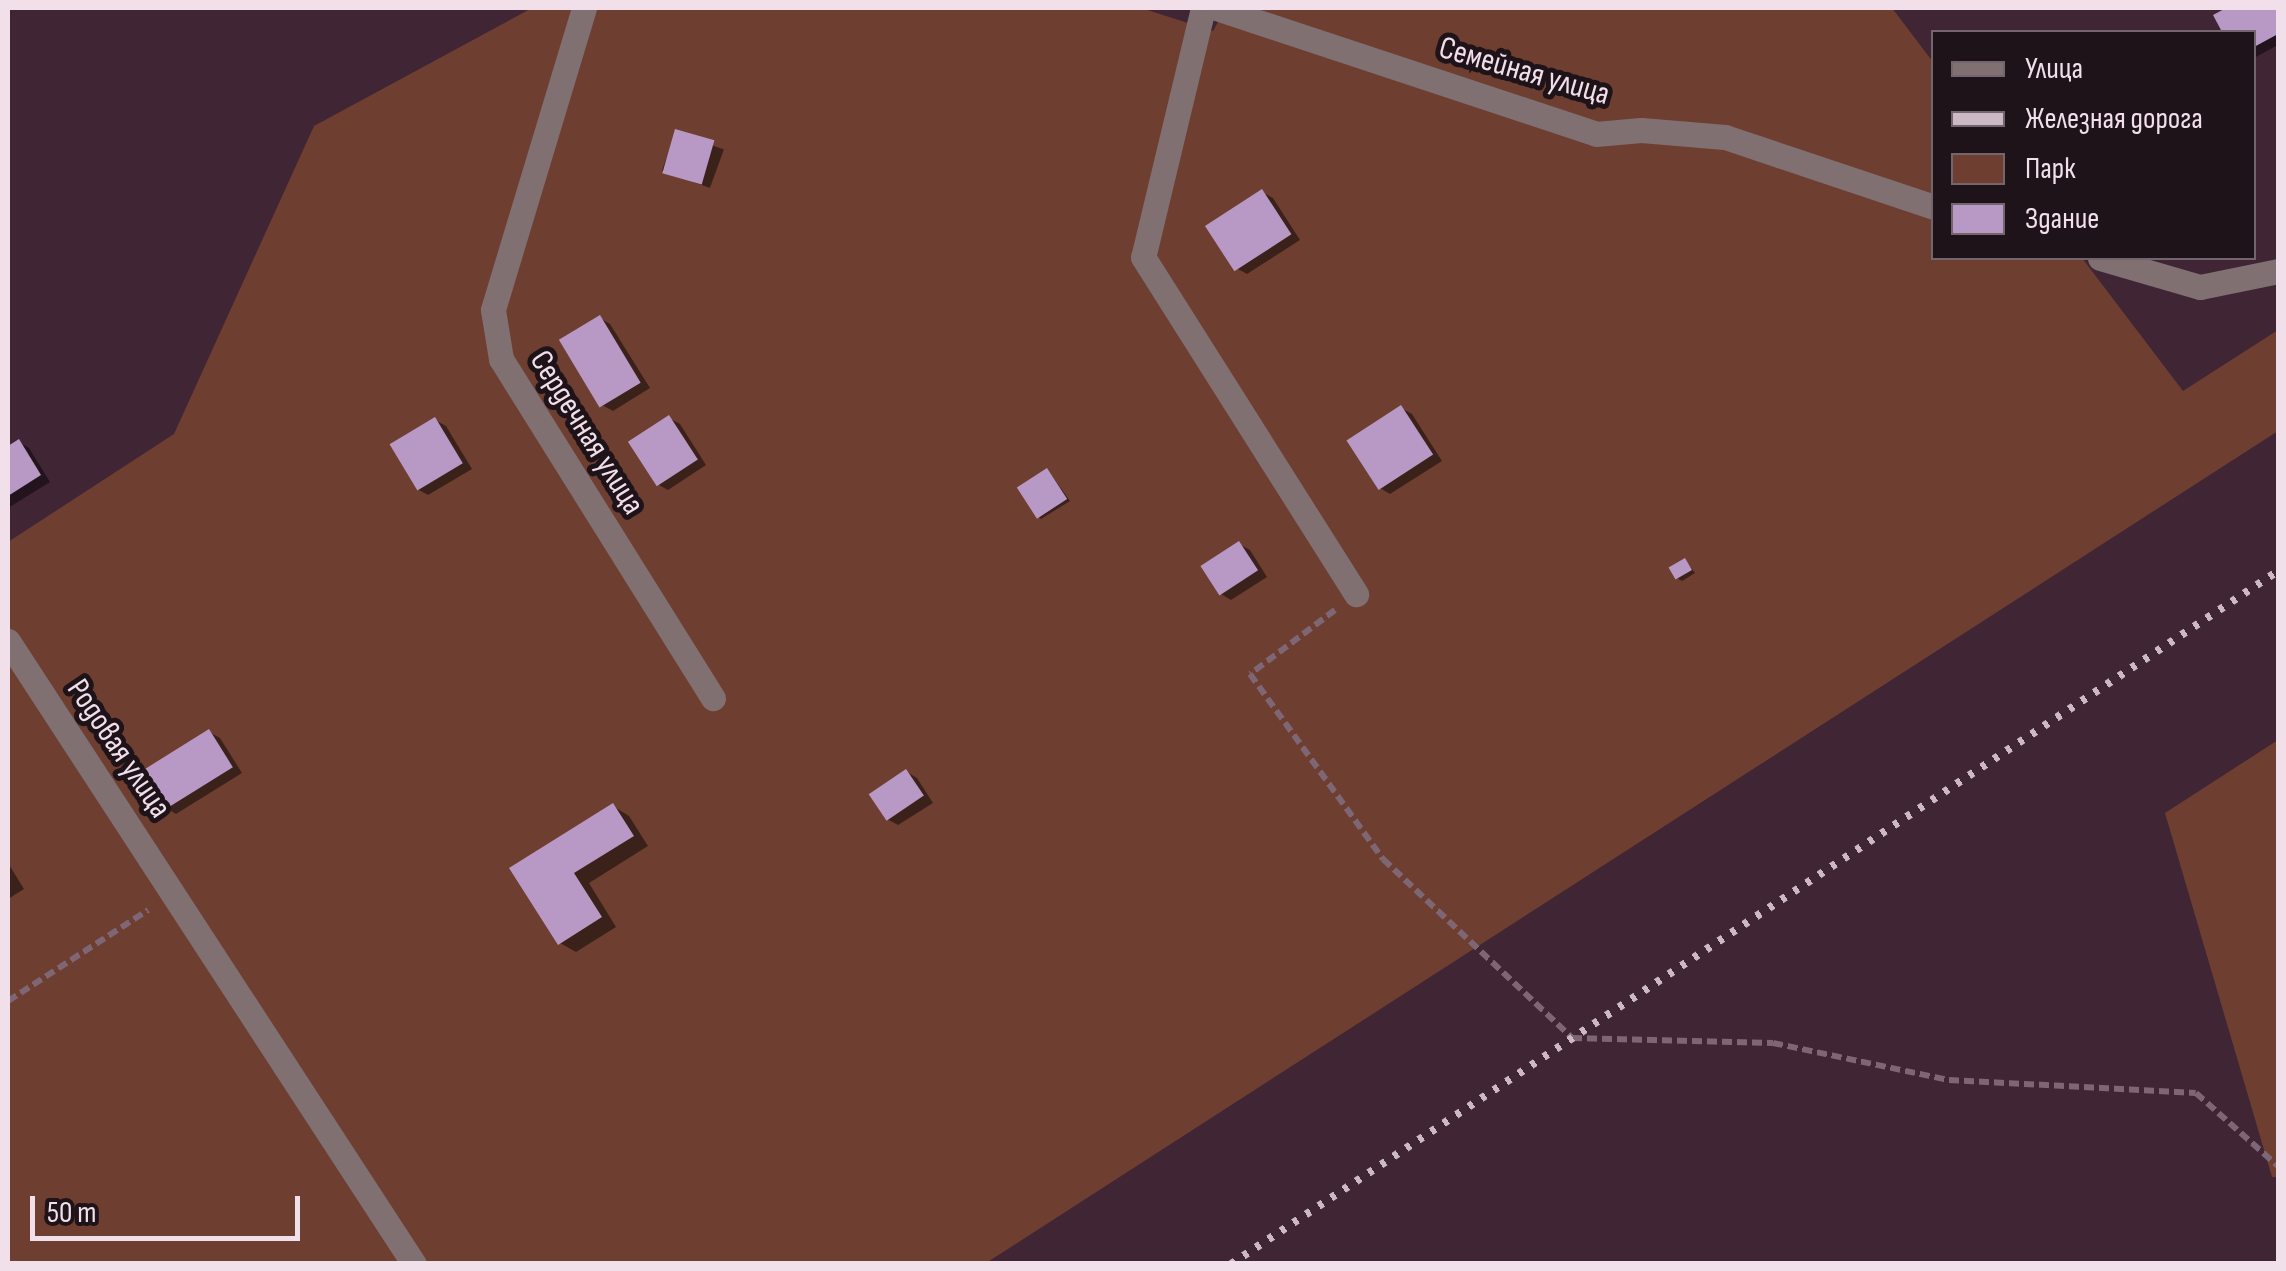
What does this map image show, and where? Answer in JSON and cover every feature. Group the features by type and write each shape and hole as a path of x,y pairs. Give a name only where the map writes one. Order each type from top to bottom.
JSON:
{"street":[{"name":"Сердечная улица","path":"584,8 493,310 501,359 713,698"},
{"path":"1204,8 1143,256 1356,594"},
{"name":"Семейная улица","path":"1216,8 1596,134 1642,130 1725,137 1931,206"},
{"path":"2107,260 2200,286 2278,270"},
{"name":"Родовая улица","path":"8,641 414,1264"}],"path":[{"path":"1356,594 1250,674 1383,859 1572,1038 1773,1044 1949,1080 2196,1093 2278,1166"},
{"path":"8,1001 174,893"}],"green space":[{"path":"532,8 1141,8 1213,31 1226,8 1892,8 1931,59 1931,260 2084,260 2183,391 2278,330 2278,431 986,1263 8,1264 8,542 174,434 314,126"},
{"path":"2278,740 2278,1177 2272,1177 2165,813"}],"building":[{"path":"2226,8 2278,8 2278,34 2256,46 2256,30 2221,30 2213,15"},
{"path":"675,129 714,140 702,185 662,173"},
{"path":"1262,189 1291,234 1234,271 1205,226"},
{"path":"600,315 641,383 600,407 559,340"},
{"path":"1401,405 1433,454 1379,490 1346,440"},
{"path":"669,415 698,459 657,486 628,442"},
{"path":"435,417 463,463 417,491 390,444"},
{"path":"19,439 41,475 8,496 8,446"},
{"path":"1047,468 1067,499 1037,519 1017,488"},
{"path":"1239,541 1258,570 1219,595 1200,566"},
{"path":"1685,558 1692,570 1676,580 1669,568"},
{"path":"209,729 233,767 164,810 140,772"},
{"path":"906,769 924,796 887,821 869,794"},
{"path":"613,803 634,836 574,873 602,917 558,945 509,868"}],"railway":[{"path":"1231,1264 2278,571"}]}
